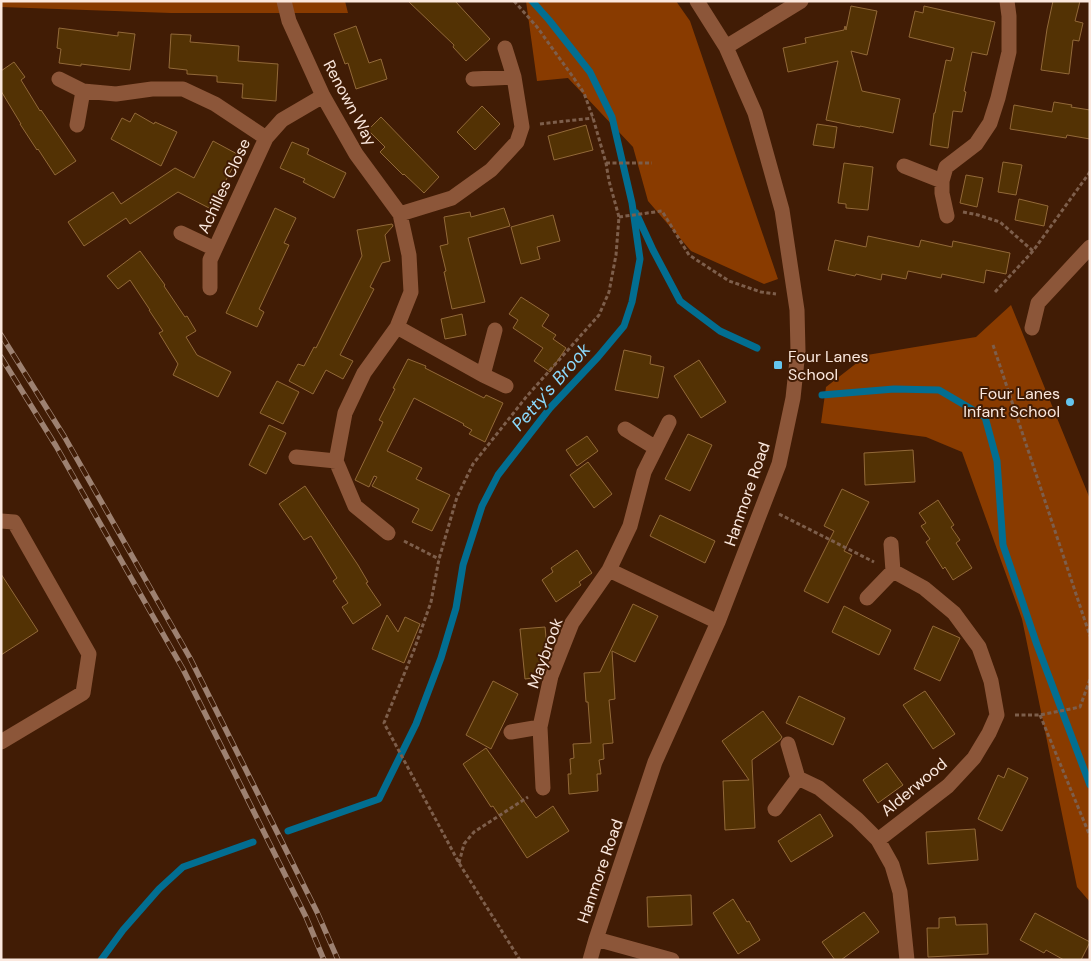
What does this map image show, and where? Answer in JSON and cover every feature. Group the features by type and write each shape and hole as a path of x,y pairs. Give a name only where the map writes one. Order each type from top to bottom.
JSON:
{"street":[{"name":"Renown Way","path":"284,1 289,21 323,96 356,154 400,214 409,255 411,292 397,327 364,373 345,414 336,461"},
{"name":"Hanmore Road","path":"590,960 655,762 718,622 763,506 778,464 793,398 798,351 797,310 782,210 755,113 726,47 698,1"},
{"path":"726,47 801,1"},
{"path":"946,212 942,193 942,181 946,167 976,144 990,123 998,98 1009,52 1007,1"},
{"path":"400,214 452,198 491,170 516,142 522,127 514,77 505,48"},
{"path":"473,79 514,77"},
{"name":"Achilles Close","path":"59,80 83,91 116,94 183,89 215,104 266,138"},
{"path":"77,125 83,91"},
{"name":"Achilles Close","path":"210,288 210,260 266,138 282,120 323,96"},
{"path":"904,166 942,181"},
{"name":"Achilles Close","path":"182,233 215,249"},
{"path":"1032,328 1038,303 1090,247"},
{"path":"397,327 506,386"},
{"path":"483,375 495,330"},
{"name":"Maybrook","path":"543,788 540,726 551,676 572,623 609,570 630,526 644,472 669,422"},
{"path":"625,429 656,448"},
{"path":"296,457 336,461 355,506 388,533"},
{"path":"1,521 14,522 89,654 83,693 1,742"},
{"path":"867,598 892,571 891,544"},
{"path":"609,570 718,622"},
{"path":"892,571 924,588 954,613 979,647 991,681 997,715"},
{"name":"Alderwood","path":"878,840 948,786 974,758 997,715"},
{"path":"511,732 540,726"},
{"path":"788,744 798,778 819,788 857,819 878,840 892,865 900,892 907,960"},
{"path":"775,809 798,778"},
{"path":"596,939 672,960"}],"path":[{"path":"514,1 537,27 584,93 593,118 619,217 616,255 610,292 599,315 528,396 474,464 457,497 439,559 431,602 414,650 384,723 459,863 520,960"},
{"path":"522,127 593,118"},
{"path":"606,163 652,163"},
{"path":"994,292 1033,251 1090,172"},
{"path":"619,217 662,210 689,255 729,281 761,292 782,294"},
{"path":"946,212 978,215 1000,222 1033,251"},
{"path":"993,344 1090,636"},
{"path":"763,506 892,571"},
{"path":"388,533 439,559"},
{"path":"997,715 1040,715 1080,707 1090,679"},
{"path":"1040,715 1090,836"},
{"path":"459,863 464,844 474,832 543,788"}],"shaded area":[{"path":"1,1 345,1 348,13 171,13 1,7"},
{"path":"526,1 676,1 690,21 778,279 764,284 691,251 648,201 633,147 568,78 537,81"},
{"path":"1011,305 1090,499 1090,902 1077,887 1022,619 962,452 926,437 821,423 826,387 867,355 976,337"}],"building":[{"path":"408,1 455,1 490,39 466,61 453,47 454,45"},
{"path":"1053,1 1080,1 1075,21 1083,23 1079,41 1073,40 1069,74 1041,70"},
{"path":"851,6 877,11 867,55 851,51 862,91 900,99 893,133 826,120 838,61 788,72 783,48 806,43 805,38 844,30 845,26 846,30"},
{"path":"924,6 995,22 987,55 972,52 962,112 953,111 948,148 930,145 934,113 946,60 951,61 954,48 909,37 915,11 923,13"},
{"path":"356,26 369,63 381,59 387,79 356,89 348,63 345,64 334,34"},
{"path":"59,28 118,36 118,32 135,34 130,70 59,63 61,49 57,48"},
{"path":"171,34 191,35 190,42 239,46 238,61 278,64 276,101 242,98 243,84 217,82 217,76 187,74 187,70 169,68"},
{"path":"14,62 25,77 21,80 40,111 76,161 55,175 20,124 1,91 1,71"},
{"path":"1054,102 1090,110 1090,139 1067,135 1066,138 1010,129 1014,105 1052,112"},
{"path":"482,106 500,124 475,150 457,132"},
{"path":"135,113 154,124 155,122 177,132 161,166 111,139 122,118 130,122"},
{"path":"381,117 439,177 424,193 380,152 385,147 368,130"},
{"path":"817,124 837,127 834,148 813,145"},
{"path":"586,125 593,150 554,160 548,136"},
{"path":"213,141 239,155 211,209 178,192 130,224 126,218 84,246 68,222 113,192 121,204 175,168 194,178"},
{"path":"292,142 309,149 307,154 346,173 334,198 303,182 305,179 280,168"},
{"path":"1003,162 1022,165 1016,195 998,192"},
{"path":"844,163 873,167 868,210 846,208 846,204 838,203"},
{"path":"966,175 983,178 977,207 960,203"},
{"path":"1019,199 1048,206 1044,226 1015,220"},
{"path":"275,208 296,218 284,243 289,245 259,309 264,312 257,327 226,313"},
{"path":"504,208 510,226 468,238 485,302 452,309 440,246 448,244 444,217 470,212 471,217"},
{"path":"553,215 560,241 537,247 540,259 521,264 511,227"},
{"path":"392,224 393,226 385,235 390,261 382,263 370,287 374,289 340,355 353,361 343,379 326,370 313,394 289,381 298,364 304,366 314,347 316,348 362,256 357,230"},
{"path":"868,236 919,247 921,240 952,247 953,241 1010,253 1006,274 986,270 984,283 942,274 941,278 908,271 906,279 882,274 881,280 828,270 835,240 866,247"},
{"path":"140,251 196,331 186,337 197,355 231,372 218,397 173,375 178,364 159,333 163,331 130,280 118,289 107,276"},
{"path":"521,297 549,315 542,326 556,335 553,339 566,348 550,372 534,361 543,348 513,328 518,320 509,314"},
{"path":"462,314 466,335 445,339 441,319"},
{"path":"624,350 651,356 650,364 664,367 658,398 615,390"},
{"path":"408,359 426,366 425,368 484,398 486,395 503,403 485,442 469,434 472,430 464,424 414,398 387,451 422,468 416,479 450,495 432,531 412,522 419,509 372,486 377,477 374,476 369,487 355,480 383,422 379,420"},
{"path":"699,360 726,402 701,418 674,376"},
{"path":"277,381 299,392 283,424 260,413"},
{"path":"269,425 286,433 266,474 249,465"},
{"path":"688,434 712,445 690,491 665,479"},
{"path":"587,436 598,451 577,466 566,450"},
{"path":"913,450 915,482 865,485 864,453"},
{"path":"588,462 612,494 594,508 570,475"},
{"path":"305,486 358,565 368,582 366,583 381,605 353,624 342,607 348,603 333,581 337,578 311,536 304,540 279,504"},
{"path":"842,489 869,502 844,551 852,555 828,603 804,591 834,531 824,526"},
{"path":"938,500 954,525 951,527 960,540 956,543 972,568 953,580 945,567 943,569 926,542 930,539 921,526 926,523 919,513"},
{"path":"660,515 715,541 705,563 650,536"},
{"path":"577,550 592,573 579,582 581,585 556,602 542,580 553,572 551,568"},
{"path":"1,574 38,631 1,655"},
{"path":"633,604 658,616 635,662 612,651 615,699 609,700 613,743 603,744 604,759 599,760 601,774 597,774 598,791 569,794 568,774 571,774 570,759 574,758 573,744 591,743 584,673 600,672"},
{"path":"844,606 891,630 879,655 832,632"},
{"path":"387,615 398,632 405,617 420,624 404,663 372,649"},
{"path":"933,626 960,638 940,681 914,669"},
{"path":"545,627 548,658 541,677 525,679 520,629"},
{"path":"493,681 518,694 491,749 466,735"},
{"path":"925,691 955,734 933,749 903,705"},
{"path":"799,696 845,718 833,745 786,723"},
{"path":"763,711 782,737 752,760 755,828 725,830 723,781 749,780 722,741"},
{"path":"486,748 536,818 553,806 569,831 527,858 463,764"},
{"path":"887,763 903,785 878,803 863,780"},
{"path":"1008,768 1028,778 1002,831 978,819 998,775 1004,778"},
{"path":"820,814 833,836 791,862 778,841"},
{"path":"975,829 978,860 928,864 926,832"},
{"path":"691,895 692,925 648,927 647,897"},
{"path":"733,899 760,940 738,954 713,913"},
{"path":"864,912 879,932 841,960 835,960 822,942"},
{"path":"1035,913 1090,942 1081,960 1064,960 1046,950 1044,953 1020,940"},
{"path":"955,917 956,925 987,924 988,954 928,957 927,928 939,928 939,918"}],"waterway":[{"name":"Petty's Brook","path":"288,831 379,799 416,724 441,658 456,608 463,565 482,506 498,475 550,408 624,326 632,302 640,259 632,203 612,117 590,72 532,1"},
{"path":"636,213 680,301 720,331 757,348"},
{"path":"822,395 894,389 939,390 985,417 997,461 1003,545 1037,645 1090,785"},
{"path":"101,960 123,930 159,889 183,867 253,842"}],"railway":[{"path":"1,335 64,436 190,658 317,912 338,960"},
{"path":"1,357 56,446 183,669 306,917 324,960"}],"place":[{"name":"Four Lanes School","path":"778,365"},
{"name":"Four Lanes Infant School","path":"1070,402"}]}
